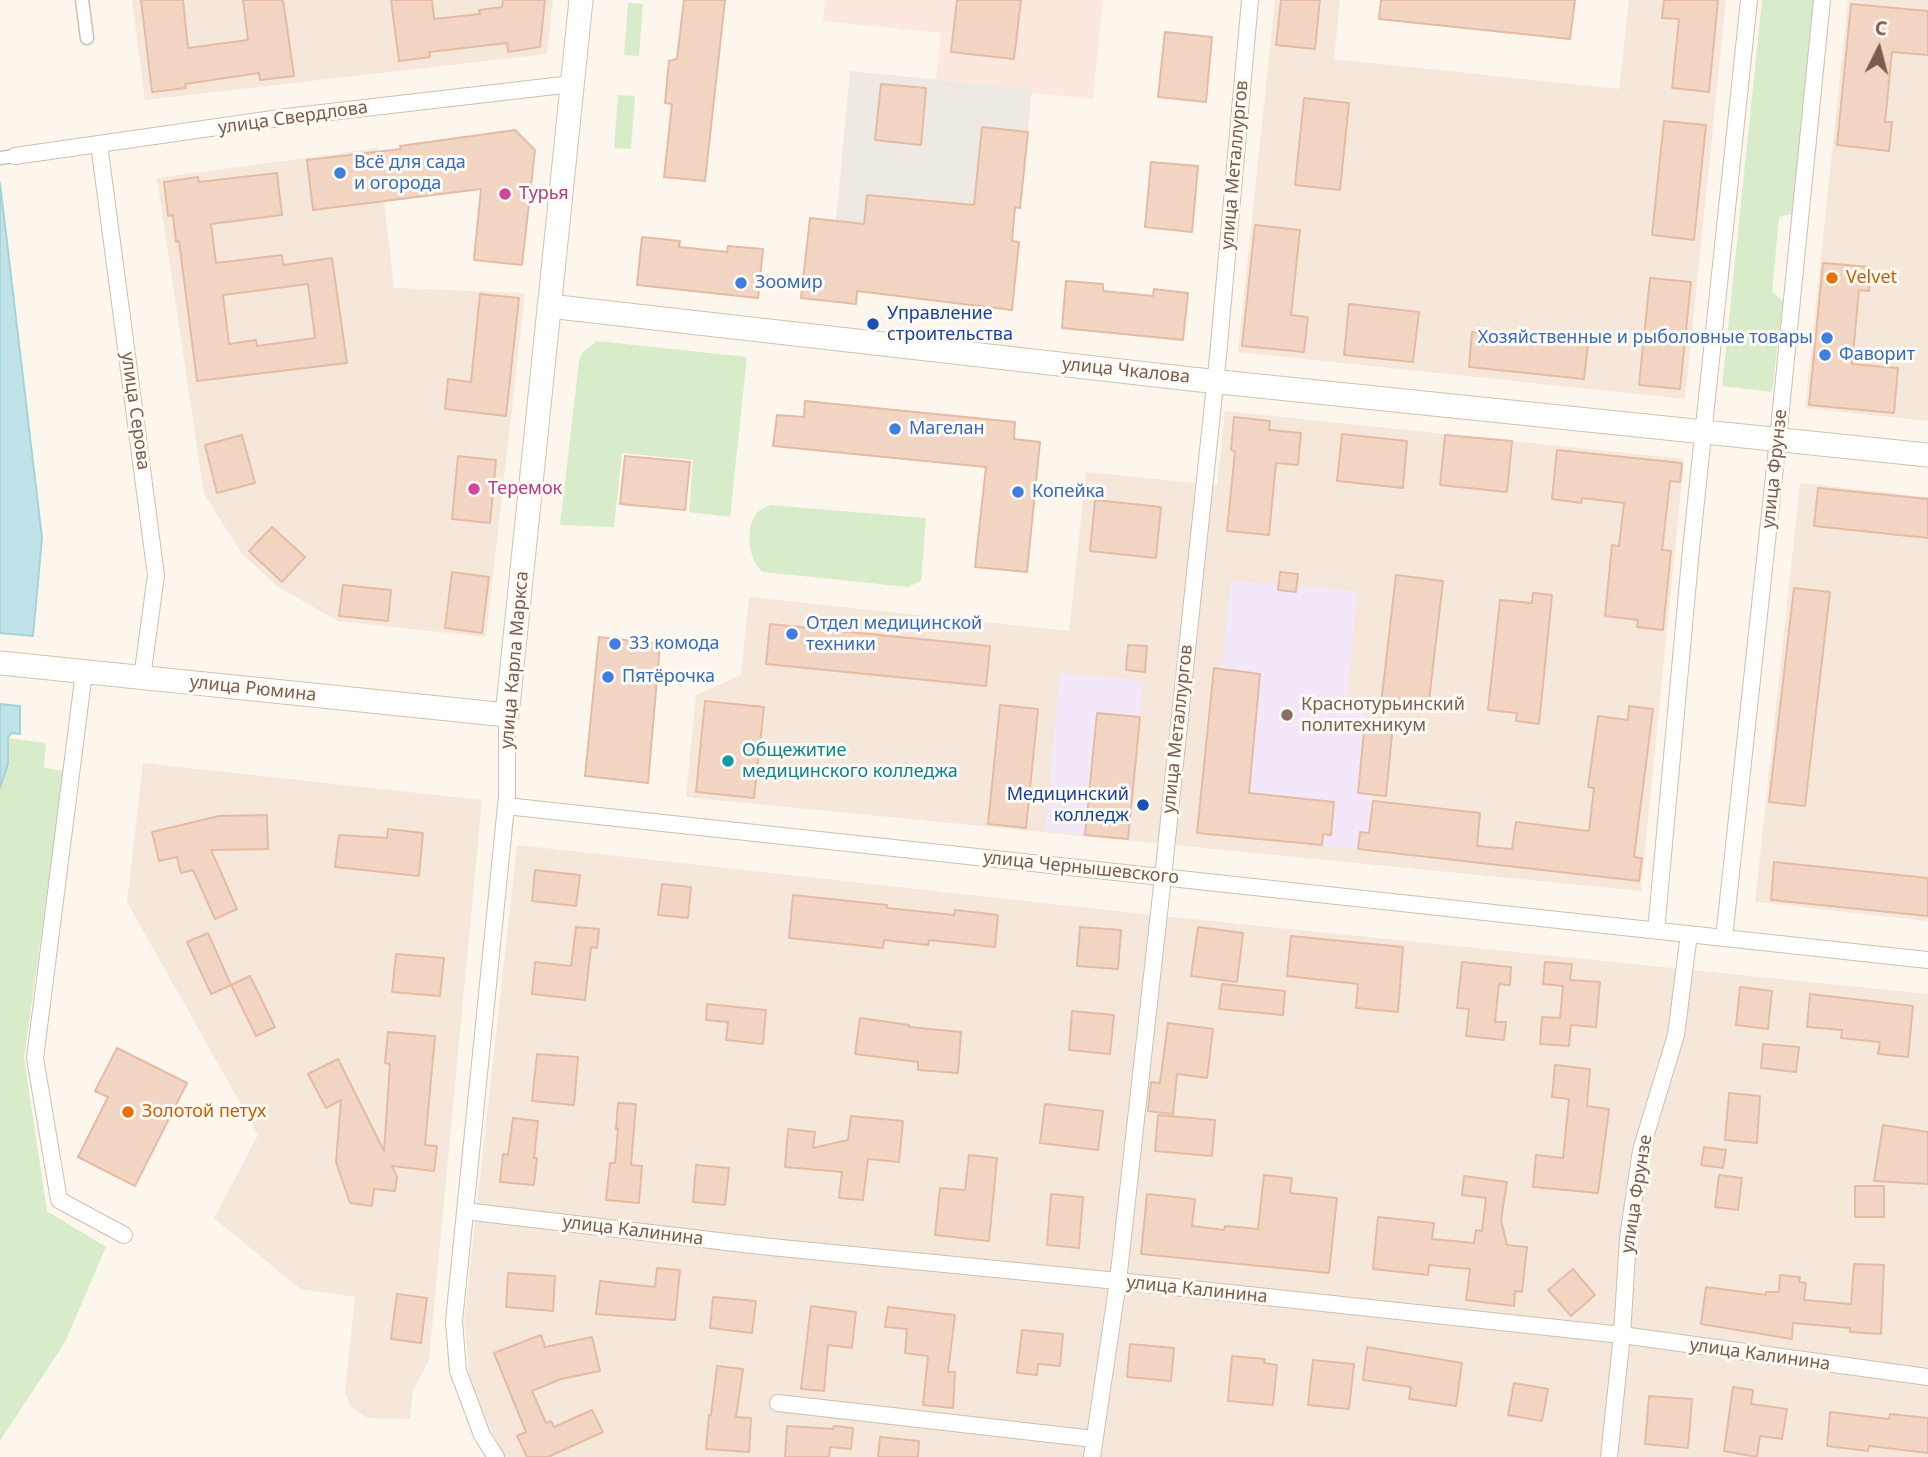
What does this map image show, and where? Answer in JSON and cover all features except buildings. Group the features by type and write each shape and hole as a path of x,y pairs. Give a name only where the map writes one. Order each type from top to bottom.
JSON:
{"main road":[{"name":"улица Карла Маркса","path":"507,715 581,0"},
{"name":"улица Чкалова","path":"549,306 1214,381 1778,439"},
{"path":"1778,439 1928,455"},
{"name":"улица Рюмина","path":"0,663 507,715"}],"street":[{"path":"82,0 87,38"},
{"name":"улица Металлургов","path":"1092,1457 1118,1282 1163,877 1250,0"},
{"path":"1656,931 1703,431 1749,0"},
{"name":"улица Фрунзе","path":"1724,938 1822,0"},
{"name":"улица Свердлова","path":"7,157 287,117 572,84"},
{"name":"улица Серова","path":"99,144 156,575 142,678"},
{"path":"84,671 35,1058 59,1200 124,1235"},
{"name":"улица Карла Маркса","path":"496,1457 482,1435 458,1371 454,1321 506,806 507,715"},
{"name":"улица Чернышевского","path":"506,806 1724,938"},
{"name":"улица Фрунзе","path":"1609,1457 1622,1335 1628,1238 1641,1150 1676,1035 1689,934"},
{"path":"1724,938 1928,960"},
{"name":"улица Калинина","path":"465,1211 761,1246 1622,1335 1928,1377"},
{"path":"778,1403 1094,1439"}],"shaded area":[{"path":"132,0 553,0 547,54 145,100"},
{"path":"825,0 1103,0 1093,99 1031,93 1031,89 936,80 941,33 823,21"},
{"path":"1275,0 1340,0 1334,59 1619,89 1629,0 1726,0 1685,399 1238,352"},
{"path":"1848,0 1928,0 1928,421 1805,408"},
{"path":"850,71 1032,89 1020,208 1015,208 1012,240 1019,242 1012,310 858,291 856,304 838,302 839,294 828,293 827,301 802,298 810,218 836,220"},
{"path":"378,148 394,288 525,293 486,637 338,621 278,587 242,554 204,494 157,178"},
{"path":"1225,411 1684,459 1641,891 686,797 696,695 741,675 749,597 1069,631 1086,472 1217,485"},
{"path":"1800,483 1928,497 1928,921 1755,902"},
{"name":"Краснотурьинский политехникум","path":"1231,581 1279,585 1279,590 1296,592 1297,586 1357,592 1346,706 1366,708 1358,793 1373,795 1369,833 1360,832 1358,849 1197,833 1222,669"},
{"path":"1060,673 1143,681 1128,839 1045,831"},
{"path":"143,763 482,800 429,1360 413,1391 410,1419 367,1418 351,1407 345,1392 355,1297 300,1289 214,1218 258,1135 127,902"},
{"path":"517,845 1162,916 1928,994 1928,1457 505,1457 471,1391 464,1320"}],"green space":[{"path":"1762,0 1818,0 1792,214 1779,217 1772,292 1783,301 1772,392 1722,386"},
{"path":"628,3 643,4 639,56 624,55"},
{"path":"618,95 635,96 631,149 614,148"},
{"path":"597,341 747,357 730,517 689,512 693,460 622,453 614,527 560,525 579,361 582,353"},
{"path":"771,505 926,518 921,581 908,587 763,572 751,553 749,536 756,514"},
{"path":"8,738 46,743 44,768 64,771 24,1058 47,1211 106,1247 65,1342 0,1441 0,788 8,764"}],"water":[{"path":"0,183 42,538 33,636 0,633"},
{"path":"0,704 20,706 20,734 11,733 8,738 8,764 0,788"}],"place":[{"name":"Всё для сада и огорода","path":"340,173"},
{"name":"Турья","path":"505,194"},
{"name":"Velvet","path":"1832,278"},
{"name":"Зоомир","path":"741,283"},
{"name":"Управление строительства","path":"873,324"},
{"name":"Хозяйственные и рыболовные товары","path":"1827,338"},
{"name":"Фаворит","path":"1825,355"},
{"name":"Магелан","path":"895,429"},
{"name":"Теремок","path":"474,489"},
{"name":"Копейка","path":"1018,492"},
{"name":"Отдел медицинской техники","path":"792,634"},
{"name":"33 комода","path":"615,644"},
{"name":"Пятёрочка","path":"608,677"},
{"name":"Краснотурьинский политехникум","path":"1287,715"},
{"name":"Общежитие медицинского колледжа","path":"728,761"},
{"name":"Медицинский колледж","path":"1143,805"},
{"name":"Золотой петух","path":"128,1112"}]}
